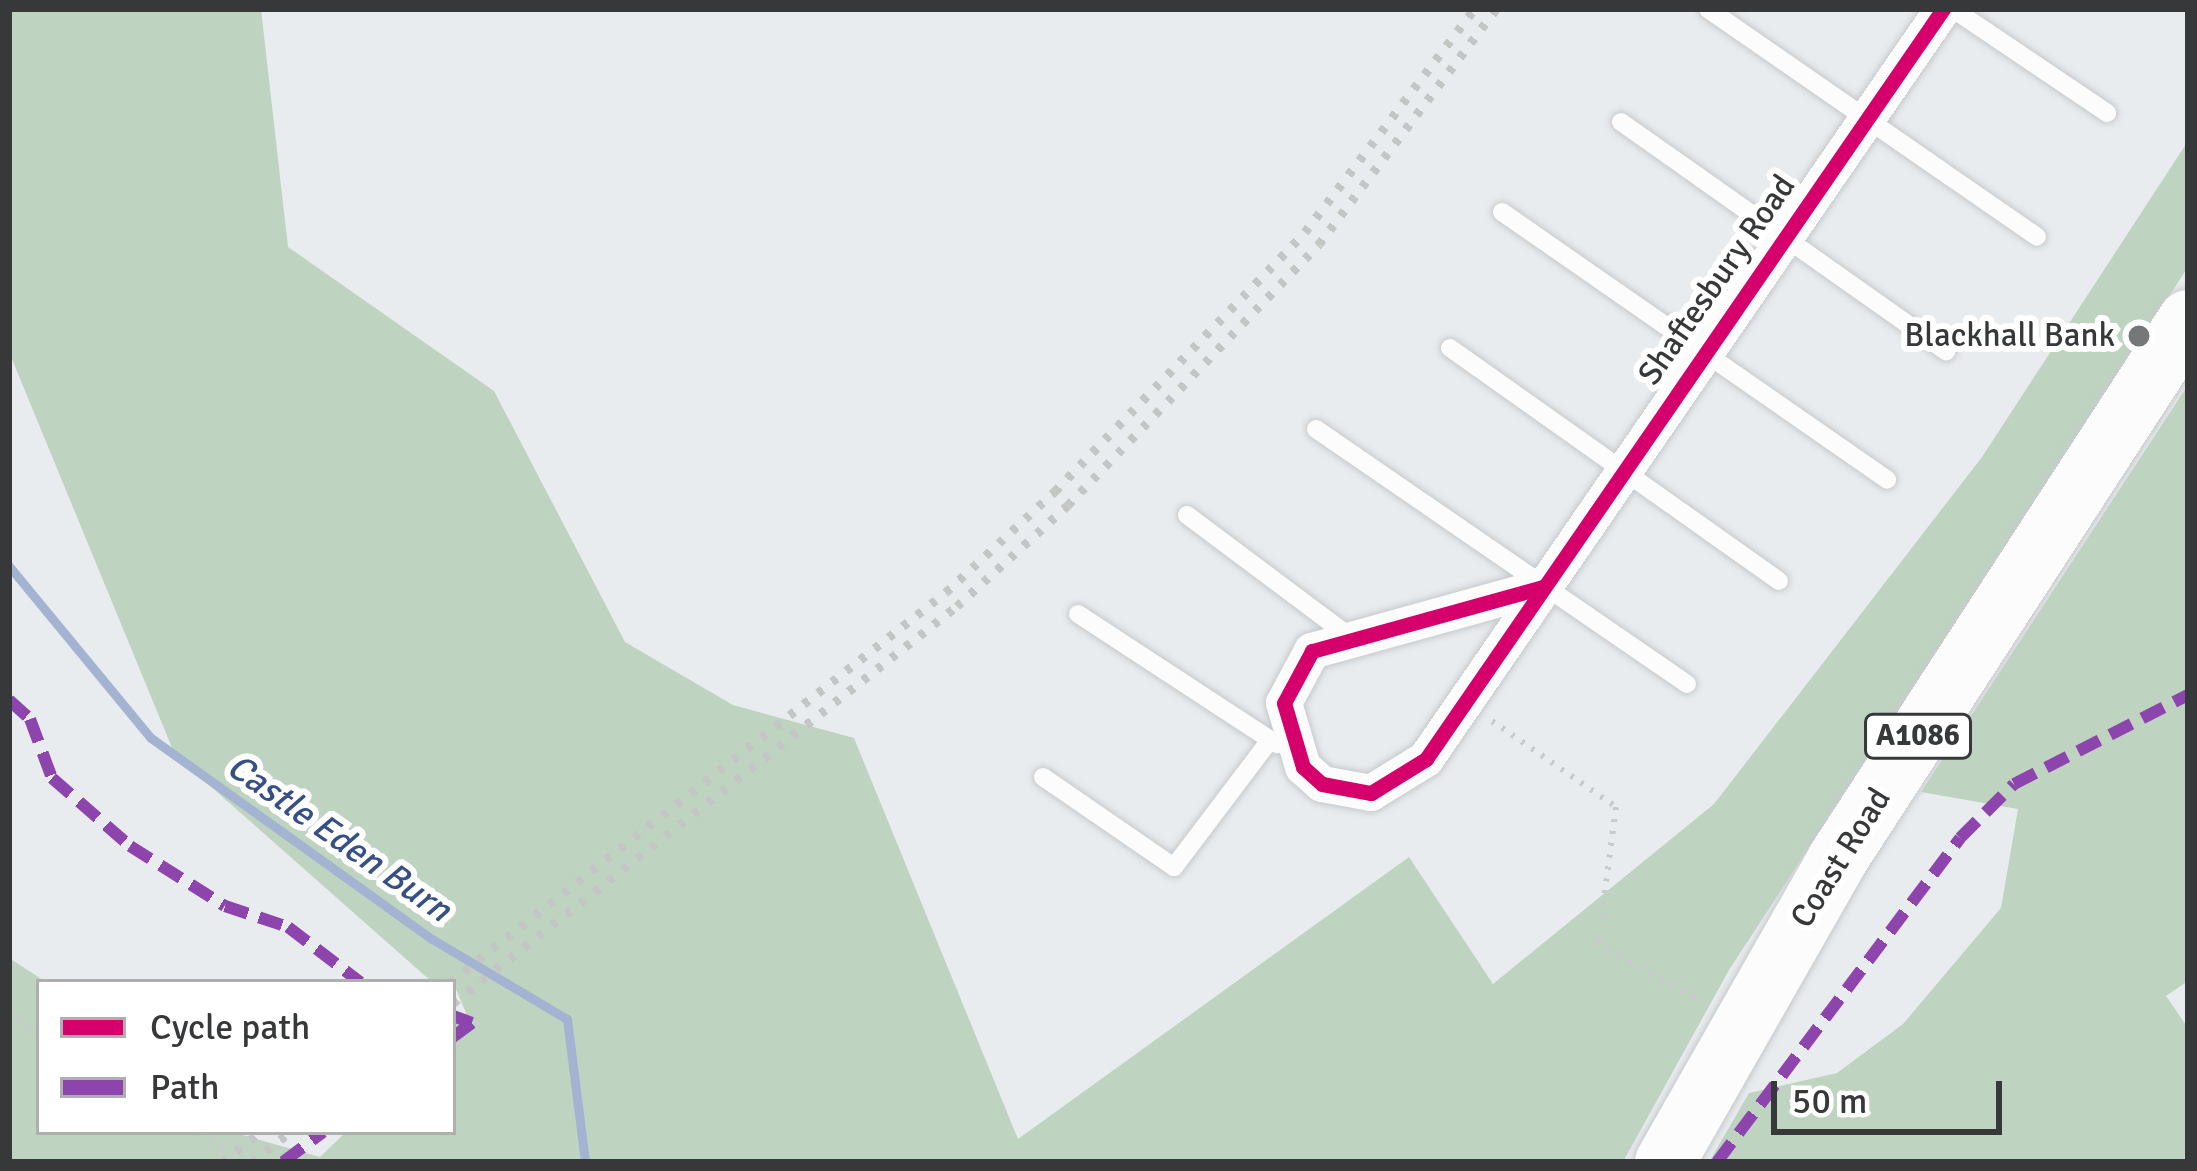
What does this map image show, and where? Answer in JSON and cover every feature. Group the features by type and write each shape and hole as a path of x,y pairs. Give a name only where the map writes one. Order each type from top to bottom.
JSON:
{"main road":[{"name":"Coast Road","path":"1665,1162 1837,860 2188,320"}],"street":[{"name":"Shaftesbury Road","path":"1277,744 1322,784 1388,789 1426,759 1943,9"},
{"path":"1277,744 1291,676 1349,636 1543,586"}],"lane":[{"path":"1708,9 2037,237"},
{"path":"1953,9 2107,112"},
{"path":"1621,122 1946,351"},
{"path":"1502,212 1887,480"},
{"path":"1450,348 1779,581"},
{"path":"1316,430 1687,684"},
{"path":"1187,515 1349,636"},
{"path":"1043,777 1174,867 1277,744 1078,614"}],"path":[{"path":"1465,702 1616,807 1598,944 1713,1009"},
{"path":"9,1012 36,1033"},
{"path":"207,1135 239,1162"}],"green space":[{"path":"9,9 261,9 288,247 494,391 625,642 733,705 854,738 1018,1139 1409,857 1493,984 1714,804 1982,457 2188,141 2188,267 1729,970 1623,1162 9,1162 9,958 41,979 36,979 36,1135 243,1135 320,1157 343,1135 456,1135 456,1023 466,1013 456,979 429,979 175,755 9,352"},
{"path":"2188,385 2188,981 2166,996 2188,1028 2188,1162 1709,1162 1749,1093 1837,1073 1903,1024 2001,908 2018,809 1921,792"}],"waterway":[{"name":"Castle Eden Burn","path":"9,566 151,738 432,939 567,1019 585,1162"}],"railway":[{"path":"454,979 946,592 1055,491 1305,232 1474,9"},
{"path":"456,1001 957,606 1068,505 1319,244 1496,9"},
{"path":"222,1162 256,1135"},
{"path":"252,1162 286,1135"}],"marked path":[{"path":"1717,1162 1960,838 2014,784 2188,695"},
{"path":"9,700 30,719 52,778 130,846 225,906 288,927 356,979"},
{"path":"456,1017 472,1023 456,1035"},
{"path":"283,1162 319,1135"}],"cycle path":[{"path":"1543,587 1312,651 1284,703 1303,767 1322,784 1371,793 1426,759 1943,9"}],"place":[{"name":"Blackhall Bank","path":"2139,336"}]}
